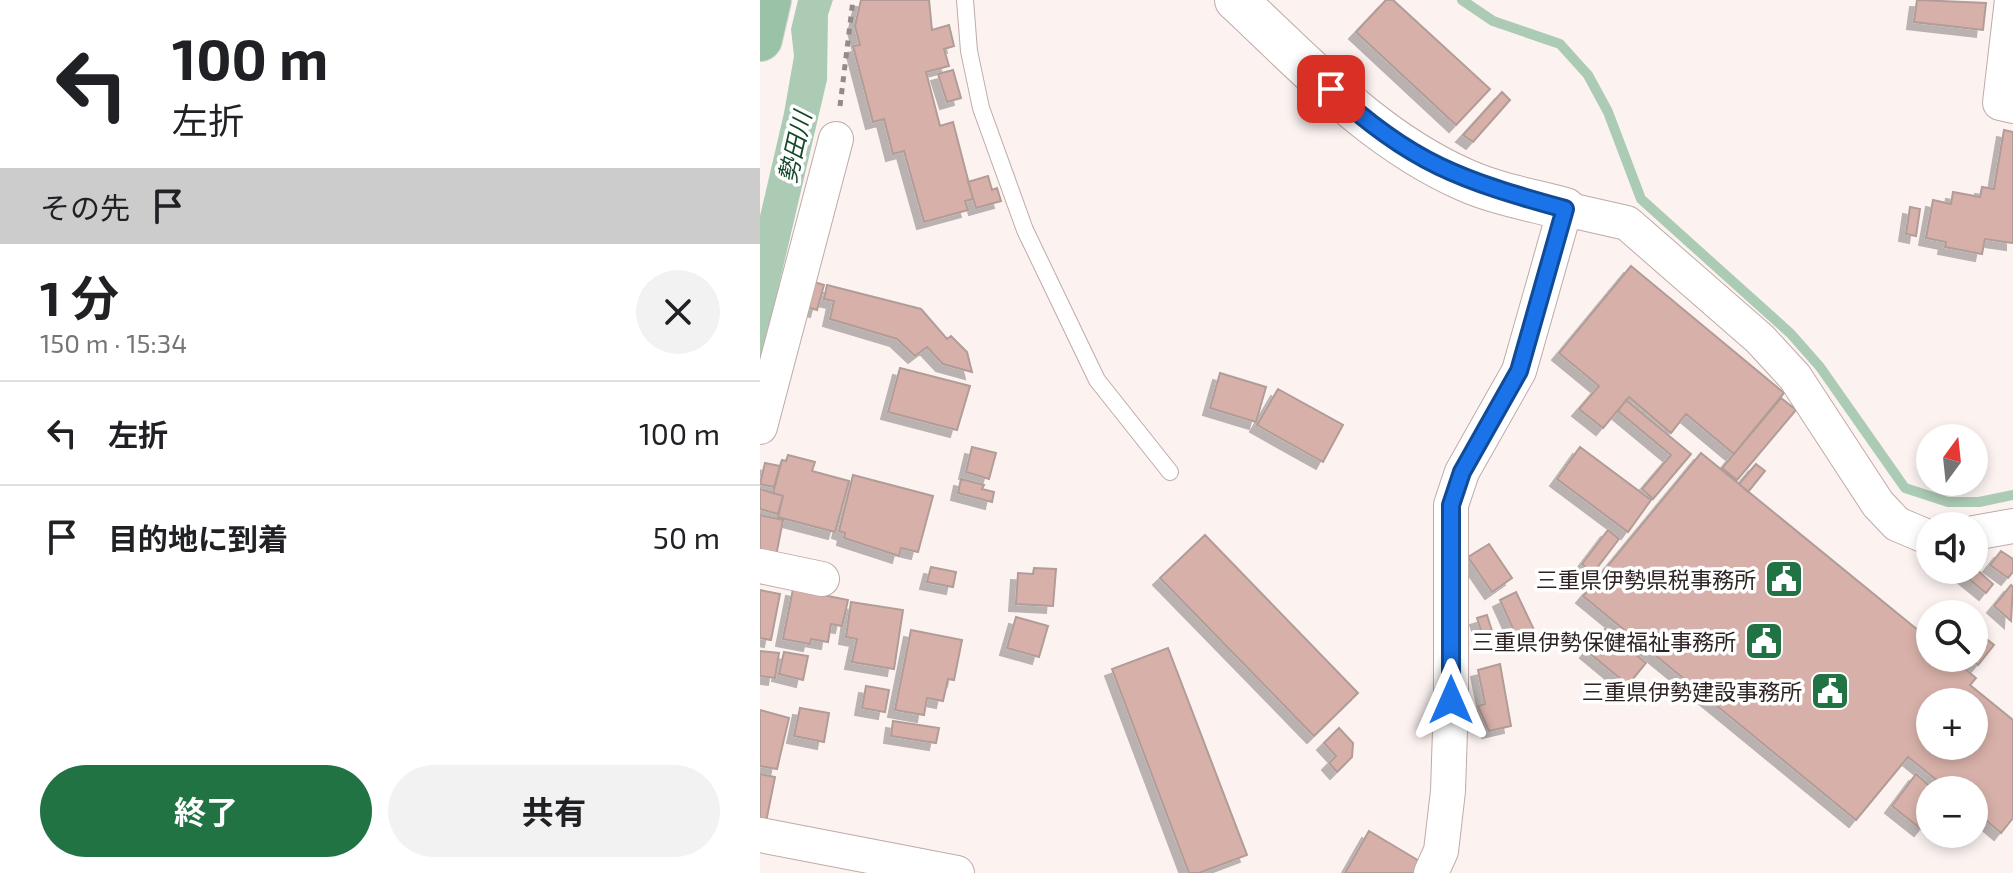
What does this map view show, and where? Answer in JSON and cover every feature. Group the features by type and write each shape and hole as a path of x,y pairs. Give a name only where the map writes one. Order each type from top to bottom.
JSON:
{"main road":[{"path":"760,39 769,0"}],"street":[{"path":"2012,0 2000,103 2013,106"},
{"path":"1252,5 1371,126 1399,145 1468,181 1627,223 1760,339 1795,377 1878,504 1897,524 1916,532"},
{"path":"760,427 836,139"},
{"path":"1431,873 1441,851 1448,791 1451,505 1462,472 1519,371 1565,209"},
{"path":"1988,530 2013,526"},
{"path":"760,566 822,579"},
{"path":"760,835 957,873"}],"lane":[{"path":"965,0 969,51 981,108 1025,230 1097,380 1170,472"}],"path":[{"path":"836,139 853,0"}],"water":[{"name":"勢田川","path":"798,0 833,0 828,15 827,80 760,366 760,216 784,113 794,56 791,29"}],"building":[{"path":"861,0 929,0 932,30 949,25 954,46 944,49 949,66 926,72 940,126 953,122 973,199 965,201 968,210 924,222 904,151 893,154 884,119 873,122 853,46 860,45 855,26"},
{"path":"1386,0 1393,0 1490,89 1456,125 1356,32"},
{"path":"1917,0 1986,3 1983,30 1914,22"},
{"path":"953,70 961,98 947,102 938,74"},
{"path":"1502,92 1510,100 1473,142 1463,135"},
{"path":"2004,130 2013,132 2013,243 1985,239 1982,254 1945,247 1946,242 1926,238 1933,200 1951,204 1953,192 1980,197 1982,187 1994,189"},
{"path":"988,176 992,190 997,188 1001,201 976,208 968,182"},
{"path":"1910,207 1920,209 1916,236 1906,234"},
{"path":"1631,266 1784,393 1734,454 1686,414 1671,433 1629,397 1603,428 1579,409 1599,386 1559,353"},
{"path":"807,280 824,285 817,310 800,305"},
{"path":"827,285 921,309 947,339 951,336 967,352 972,372 943,364 927,347 915,356 897,339 830,319 834,301 824,299"},
{"path":"900,368 970,386 957,430 888,412"},
{"path":"1220,373 1266,387 1256,422 1210,408"},
{"path":"1278,389 1343,425 1323,462 1257,425"},
{"path":"1781,398 1796,410 1737,480 1722,468"},
{"path":"1626,400 1691,454 1653,499 1642,489 1671,455 1618,411"},
{"path":"972,447 996,453 989,479 966,472"},
{"path":"1580,447 1651,500 1628,532 1557,479"},
{"path":"1701,453 1916,629 1916,672 1969,672 1976,678 1970,685 1974,688 1916,688 1916,760 1988,760 1988,700 2013,720 2013,818 2001,833 1988,822 1988,776 1932,776 1908,757 1856,820 1583,596"},
{"path":"788,455 815,462 812,471 849,481 835,532 778,517 783,496 773,493 782,460 786,461"},
{"path":"765,463 780,466 774,487 760,484"},
{"path":"1756,464 1765,471 1748,492 1739,484"},
{"path":"853,475 933,496 918,552 901,548 899,556 844,538 845,533 839,531"},
{"path":"961,479 984,485 982,489 994,492 992,502 958,493"},
{"path":"760,489 783,496 778,514 760,509"},
{"path":"760,515 783,520 776,556 760,553"},
{"path":"1608,530 1619,539 1593,573 1582,564"},
{"path":"1205,535 1358,693 1314,736 1160,578"},
{"path":"1489,544 1512,578 1492,592 1468,557"},
{"path":"2001,551 2013,559 2013,572 2008,578 1990,565"},
{"path":"931,567 956,572 953,587 927,582"},
{"path":"1034,568 1056,569 1053,606 1016,604 1018,573 1033,574"},
{"path":"1988,580 1993,584 1986,593 1975,584 1988,584"},
{"path":"2011,585 2013,587 2011,621 1994,606"},
{"path":"793,589 848,600 842,626 831,624 828,642 811,639 810,644 783,639"},
{"path":"760,590 780,594 771,640 760,638"},
{"path":"1516,592 1536,634 1519,642 1500,600"},
{"path":"851,602 903,610 894,669 852,662 857,639 846,637"},
{"path":"1487,615 1493,634 1483,637 1477,618"},
{"path":"1016,617 1048,626 1039,657 1007,648"},
{"path":"1605,629 1646,663 1628,685 1587,651"},
{"path":"911,630 962,640 954,680 948,679 943,701 927,698 924,715 895,710"},
{"path":"1168,648 1247,855 1199,873 1189,873 1112,669"},
{"path":"760,651 779,653 775,678 760,676"},
{"path":"784,652 808,656 803,680 779,674"},
{"path":"1500,664 1511,726 1489,731 1478,706 1485,704 1478,670"},
{"path":"866,686 889,690 885,712 862,708"},
{"path":"800,708 829,713 824,742 794,736"},
{"path":"760,710 789,718 777,769 760,766"},
{"path":"893,721 939,728 936,743 891,736"},
{"path":"1339,728 1353,743 1352,757 1337,772 1329,763 1336,756 1324,743"},
{"path":"760,774 775,777 766,822 760,821"},
{"path":"1916,774 1916,825 1892,806"},
{"path":"1369,831 1421,862 1415,873 1345,873"}],"waterway":[{"path":"1462,0 1493,21 1560,44 1588,75 1608,112 1641,199 1791,334 1820,367 1905,488 1948,502 1979,502 2013,495"}],"place":[{"name":"三重県伊勢県税事務所","path":"1784,579"},
{"name":"三重県伊勢保健福祉事務所","path":"1764,641"},
{"name":"三重県伊勢建設事務所","path":"1830,691"}],"route":[{"path":"1331,89 1371,126 1434,165 1468,181 1565,209 1519,371 1462,472 1451,505 1451,700"}]}
